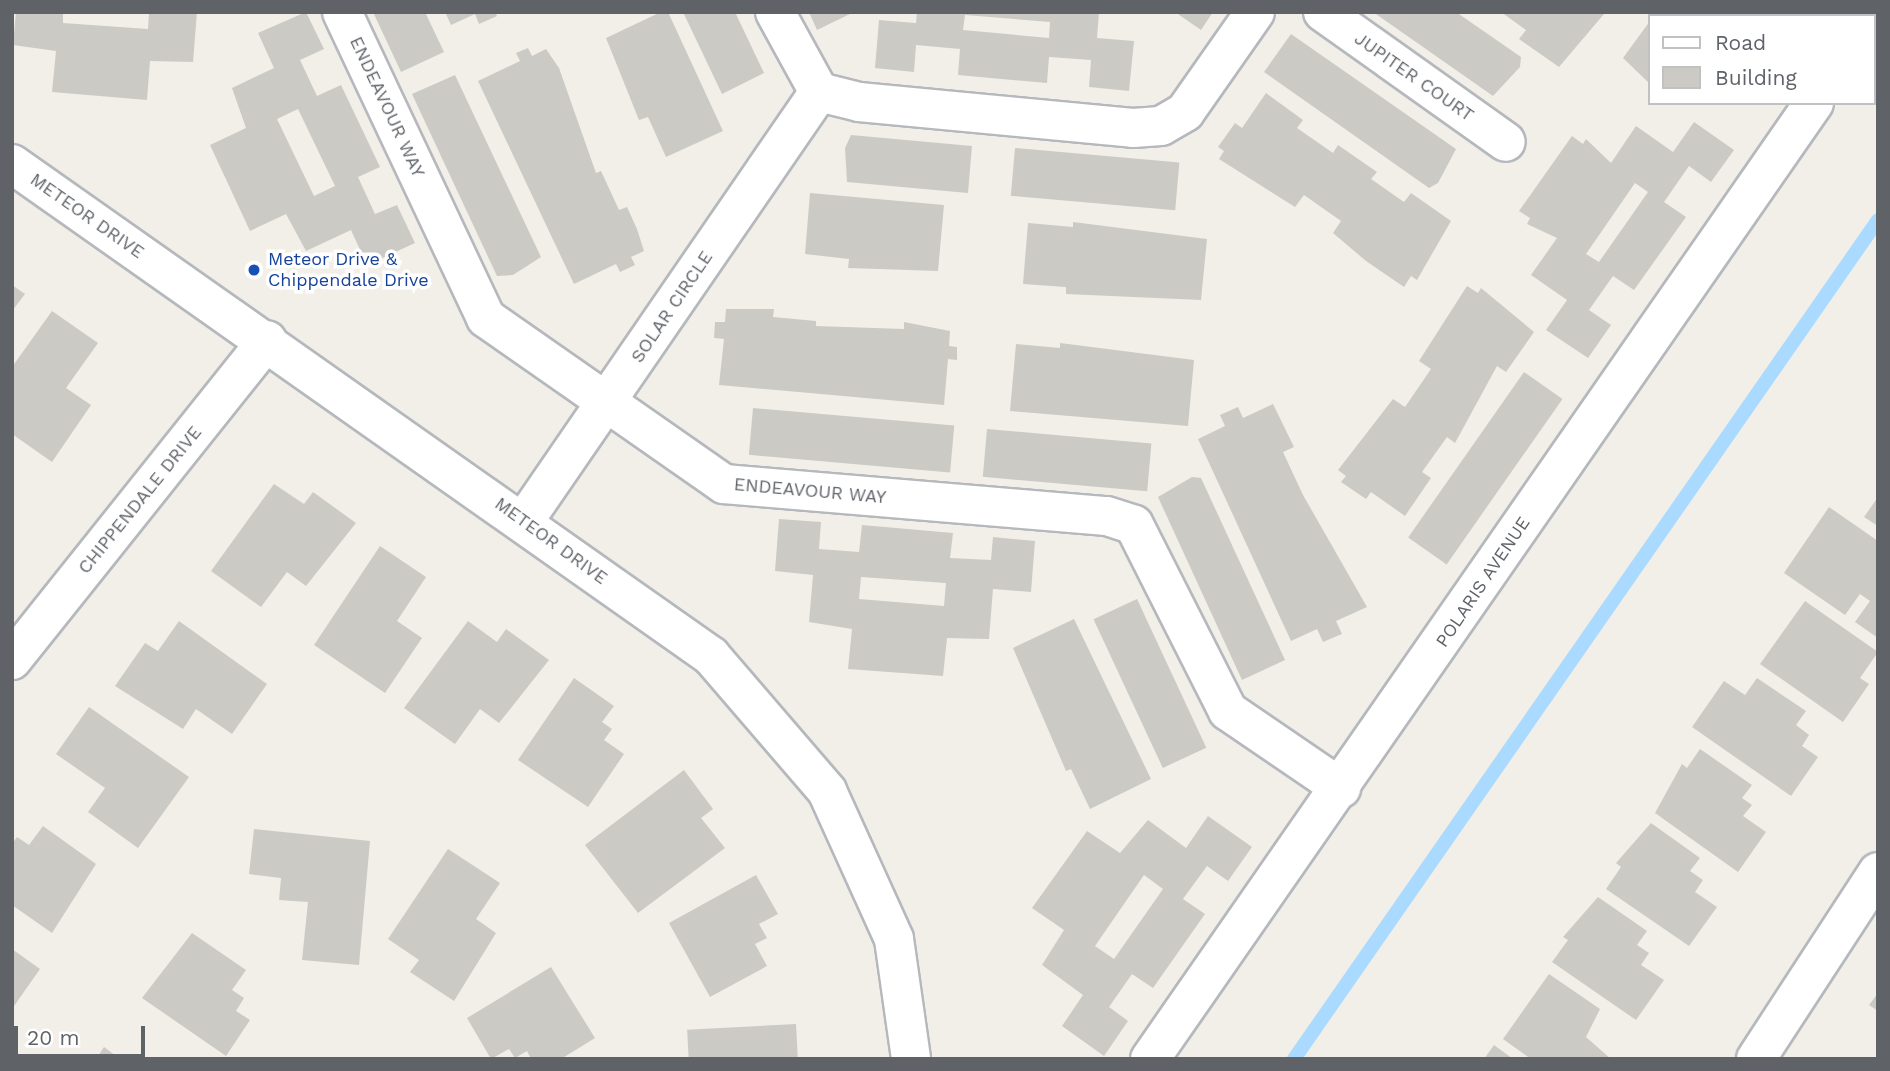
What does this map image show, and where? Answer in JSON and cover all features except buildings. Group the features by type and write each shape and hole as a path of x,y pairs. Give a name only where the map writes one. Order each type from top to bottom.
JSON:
{"street":[{"name":"ENDEAVOUR WAY","path":"342,12 486,318 724,484 1107,516 1134,525 1228,711 1341,788"},
{"path":"775,12 818,92 859,102 1161,126 1185,112 1255,12"},
{"name":"JUPITER COURT","path":"1323,12 1506,142"},
{"name":"SOLAR CIRCLE","path":"524,521 609,402 818,92"},
{"name":"POLARIS AVENUE","path":"1150,1059 1341,788 1813,105"},
{"name":"METEOR DRIVE","path":"12,164 267,340 711,656 827,791 894,939 911,1059"},
{"name":"CHIPPENDALE DRIVE","path":"12,660 267,340"},
{"path":"1756,1059 1878,872"}],"waterway":[{"path":"1294,1059 1878,220"}],"place":[{"name":"Meteor Drive & Chippendale Drive","path":"254,270"}]}
